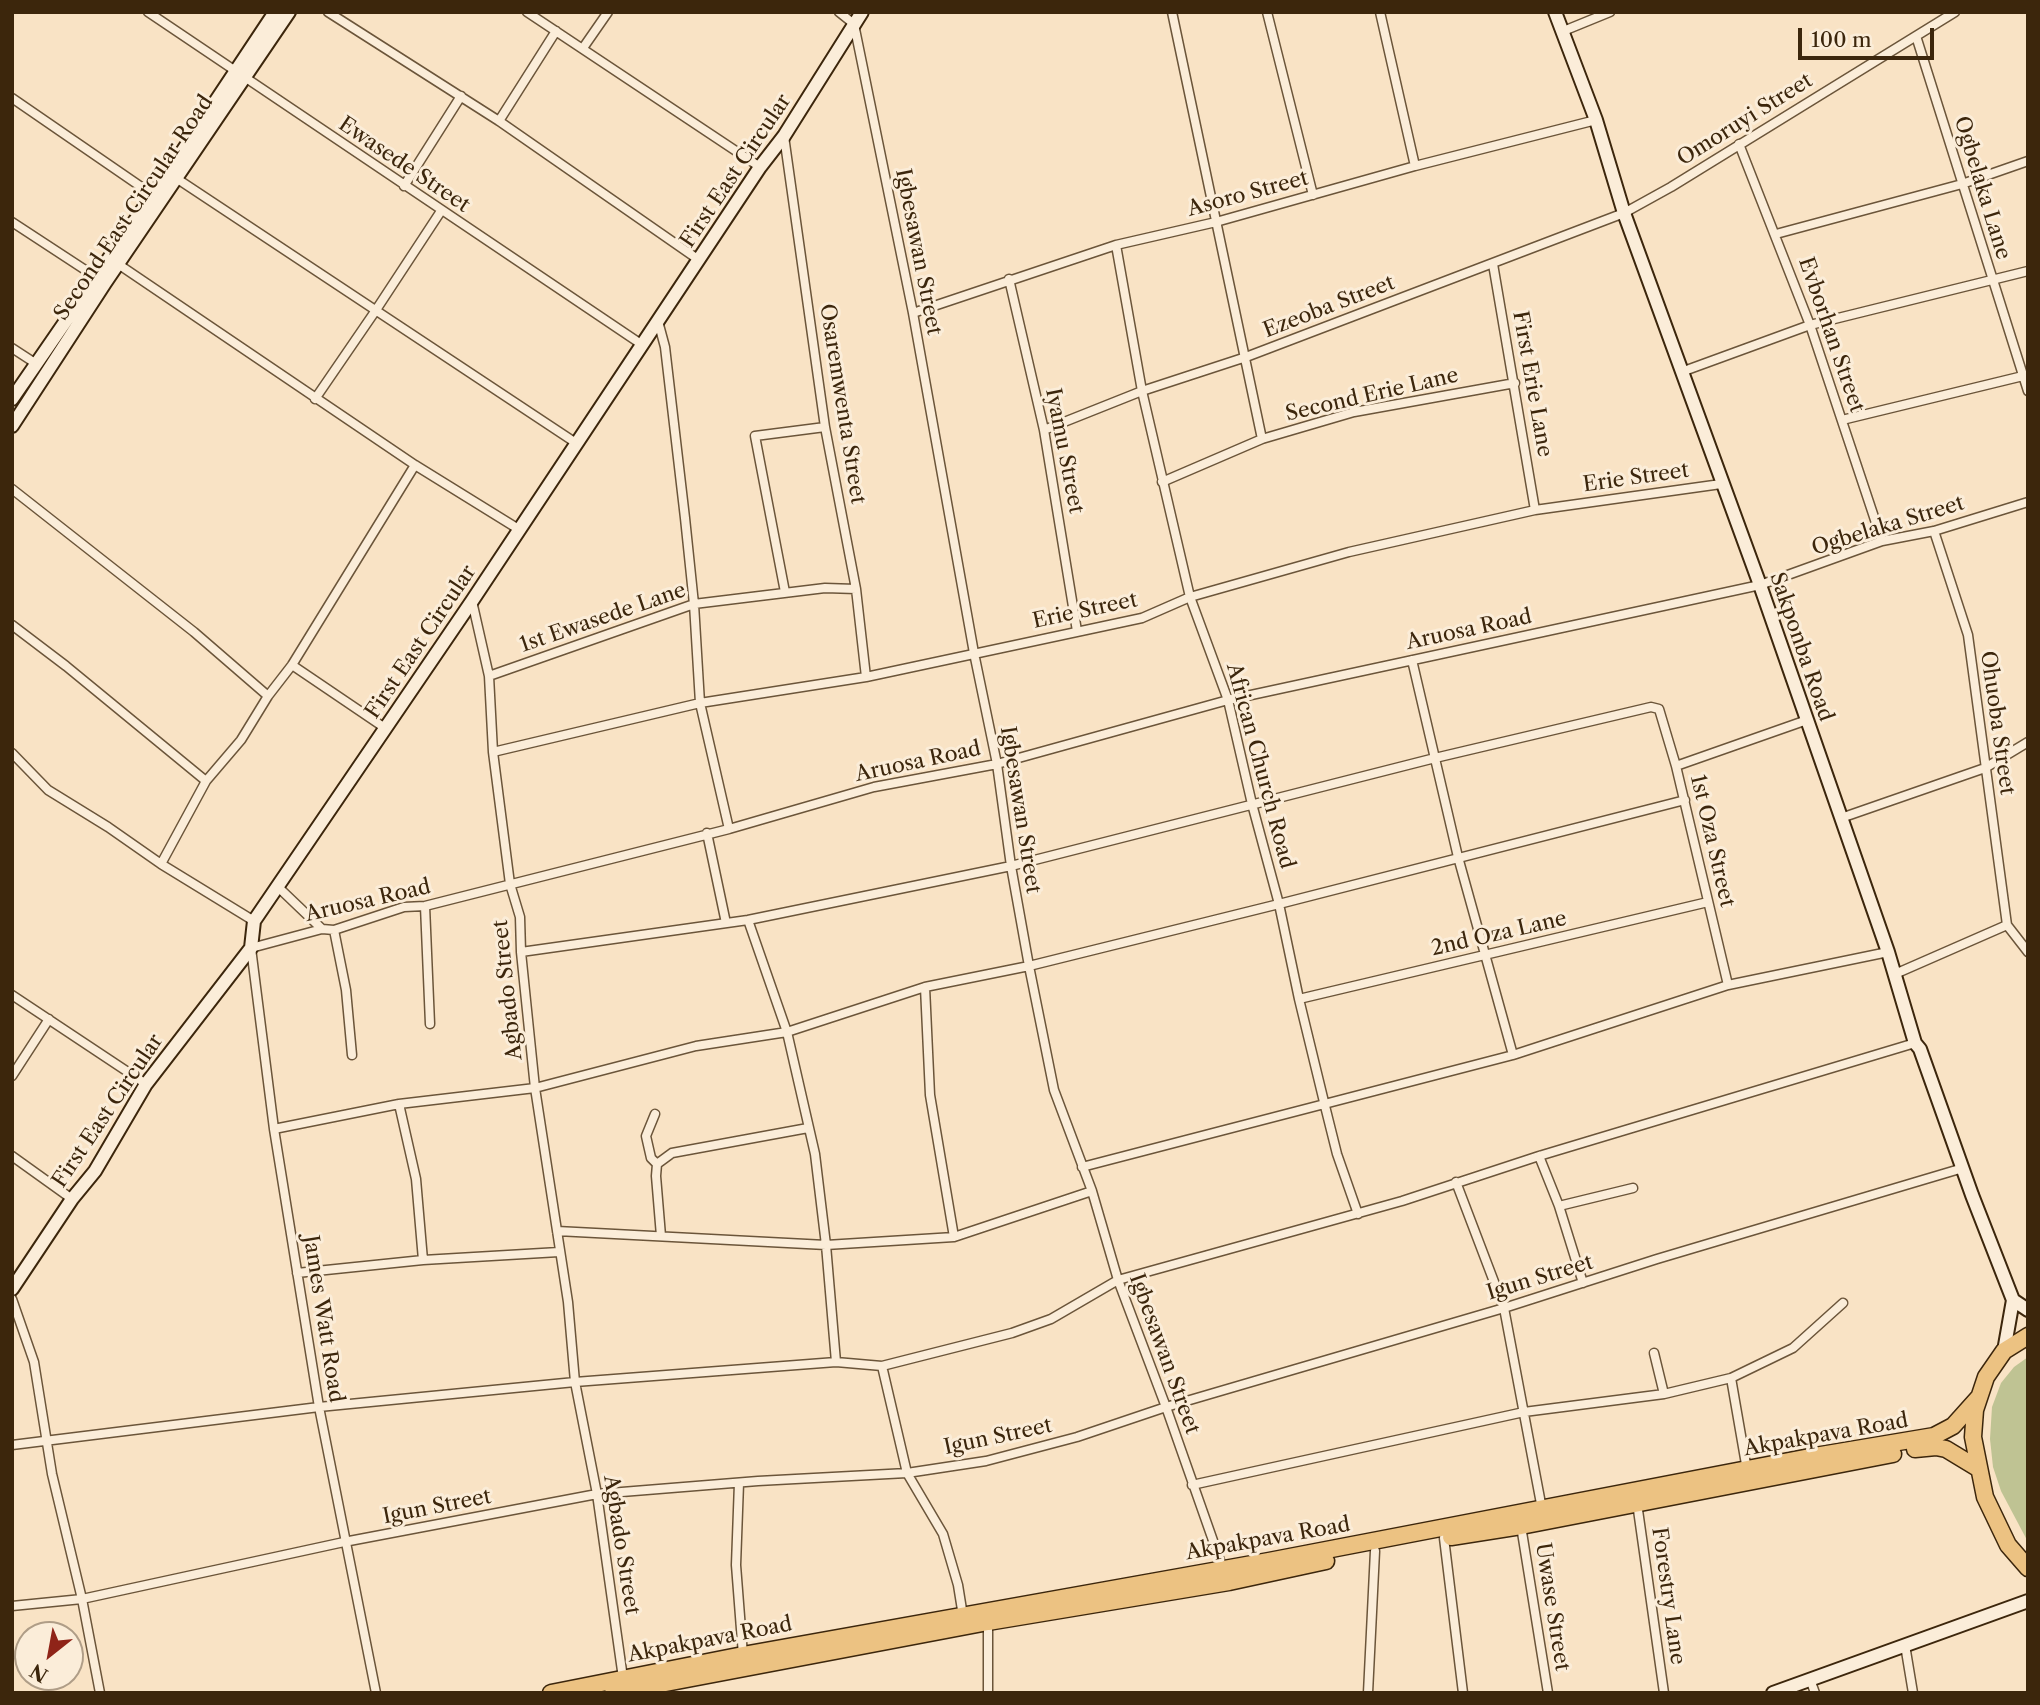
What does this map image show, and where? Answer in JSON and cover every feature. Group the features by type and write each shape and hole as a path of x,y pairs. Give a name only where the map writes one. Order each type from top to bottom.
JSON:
{"highway":[{"path":"2028,1336 2004,1351 1986,1377 1975,1410 1973,1437 1985,1497 2008,1545 2028,1568"},
{"name":"Akpakpava Road","path":"613,1693 1226,1576 1542,1509 1815,1456 1934,1436 1953,1426 1979,1397"},
{"name":"Akpakpava Road","path":"551,1693 963,1616 1226,1576 1521,1526 1924,1448 1946,1449 1979,1469"}],"main road":[{"name":"Second East Circular Road","path":"12,426 176,178 275,12"},
{"name":"Second East Circular Road","path":"12,399 153,195 239,75 289,12"},
{"name":"First East Circular","path":"12,1289 72,1199 95,1171 146,1084 251,948 254,920 520,530 760,167 784,136 862,12"},
{"name":"Sakponba Road","path":"1555,12 1596,120 1624,213 1725,486 1721,484"},
{"name":"Sakponba Road","path":"1721,484 1760,585 1888,952 1915,1043 1920,1049 1962,1168 2014,1300"},
{"path":"2004,1351 2014,1300 2028,1310"},
{"path":"1773,1693 2028,1601"}],"street":[{"name":"Ewasede Street","path":"148,12 641,344"},
{"path":"328,12 499,121 699,260"},
{"path":"527,12 760,167"},
{"path":"583,48 608,12"},
{"path":"839,12 854,24"},
{"path":"1172,12 1262,439"},
{"path":"1267,12 1313,195"},
{"path":"1380,12 1415,166"},
{"path":"1561,32 1609,12"},
{"name":"Omoruyi Street","path":"1624,213 1955,12"},
{"name":"Igbesawan Street","path":"854,24 913,313 974,653 997,764 1011,866 1054,1090 1092,1191 1118,1280 1226,1576"},
{"path":"499,121 556,31"},
{"name":"Ogbelaka Lane","path":"1916,36 2028,391"},
{"path":"404,186 461,96"},
{"path":"12,98 153,195"},
{"name":"Asoro Street","path":"913,313 1009,279 1116,246 1216,222 1415,166 1596,120"},
{"name":"Osaremwenta Street","path":"784,136 825,427 856,589 866,677"},
{"name":"Evborhan Street","path":"1740,144 1810,325 1882,541"},
{"path":"1776,234 1962,184 2028,161"},
{"path":"176,178 576,443"},
{"path":"315,398 440,211"},
{"name":"Ezeoba Street","path":"1044,430 1142,391 1246,357 1624,213"},
{"path":"12,222 96,277"},
{"name":"African Church Road","path":"1116,246 1142,391 1190,597 1228,700 1337,1154 1358,1214"},
{"path":"118,264 415,465 520,530"},
{"name":"First Erie Lane","path":"1493,264 1535,510"},
{"path":"1684,371 1810,325 2028,271"},
{"name":"Iyamu Street","path":"1009,279 1044,430 1077,631"},
{"path":"658,321 665,347 694,604 700,703 729,829"},
{"path":"12,348 35,363"},
{"path":"1842,420 2023,376"},
{"name":"Second Erie Lane","path":"1162,482 1262,439 1354,412 1515,383"},
{"path":"785,592 755,436 825,427"},
{"path":"160,864 206,781 241,740 268,696 292,665 415,465"},
{"name":"Erie Street","path":"493,752 700,703 866,677 1142,618 1190,597 1349,552 1535,510 1721,484"},
{"path":"12,489 194,632 268,696"},
{"name":"Ogbelaka Street","path":"1760,585 1882,541 1934,531 2028,502"},
{"name":"Ohuoba Street","path":"1934,531 1968,635 2007,925 2028,952"},
{"name":"Aruosa Road","path":"251,948 322,929 334,930 404,908 425,906 729,829 874,787 997,764 1228,700 1760,585"},
{"name":"1st Ewasede Lane","path":"489,676 694,604 825,588 856,589"},
{"name":"Agbado Street","path":"472,601 489,676 493,752 510,884 520,917 535,1088 568,1302 575,1382 597,1494 623,1678"},
{"path":"12,625 206,781"},
{"path":"1412,660 1458,857 1513,1055"},
{"path":"292,665 385,728"},
{"name":"1st Oza Street","path":"1436,758 1651,707 1659,709 1685,800 1728,985"},
{"path":"1676,766 1807,720"},
{"path":"1841,818 1985,768 2028,743"},
{"path":"12,753 48,790 160,864 254,920"},
{"path":"521,952 748,920 1011,866 1436,758"},
{"path":"274,1129 399,1104 535,1088 696,1046 787,1032 925,987 1029,965 1279,904 1685,800"},
{"path":"707,833 726,923"},
{"path":"277,886 322,929"},
{"name":"2nd Oza Lane","path":"1299,999 1708,902"},
{"path":"425,906 430,1024"},
{"path":"748,920 787,1032 815,1154 836,1362"},
{"path":"1895,974 2007,925"},
{"path":"334,930 346,990 352,1055"},
{"name":"James Watt Road","path":"251,948 274,1129 319,1407 376,1693"},
{"path":"1082,1167 1513,1055 1728,985 1888,952"},
{"path":"925,987 930,1095 954,1237"},
{"path":"12,995 146,1084"},
{"path":"12,1076 48,1019"},
{"path":"12,1445 319,1407 575,1382 836,1362 882,1366 1012,1333 1051,1319 1118,1280 1358,1214 1539,1156 1915,1043"},
{"path":"399,1104 416,1179 423,1260"},
{"path":"655,1114 646,1136 651,1158 657,1164"},
{"path":"661,1236 657,1164 672,1153 808,1128"},
{"path":"12,1156 72,1199"},
{"path":"1539,1156 1559,1206 1583,1283"},
{"name":"Igun Street","path":"12,1606 82,1599 344,1542 597,1494 907,1473 986,1461 1077,1437 1166,1407 1504,1308 1962,1168"},
{"path":"1456,1182 1504,1308 1542,1509"},
{"path":"1559,1206 1633,1188"},
{"path":"557,1231 826,1245 954,1237 1092,1191"},
{"path":"298,1273 423,1260 559,1252"},
{"path":"12,1299 34,1362 52,1474 82,1599 100,1693"},
{"path":"1192,1485 1524,1412 1664,1394 1731,1378 1793,1348 1843,1303"},
{"path":"1654,1353 1664,1394"},
{"path":"882,1366 907,1473 943,1534 958,1585 963,1616"},
{"path":"1731,1378 1747,1470"},
{"path":"739,1483 736,1565 743,1655"},
{"name":"Forestry Lane","path":"1637,1503 1664,1693"},
{"name":"Uwase Street","path":"1521,1526 1548,1693"},
{"path":"1444,1538 1463,1693"},
{"path":"1368,1693 1375,1551"},
{"path":"988,1622 988,1693"},
{"path":"1905,1645 1913,1693"},
{"path":"1810,1679 1815,1693"}],"green space":[{"path":"2028,1357 2028,1542 2001,1491 1993,1467 1990,1439 1992,1407 2001,1383 2014,1367"}]}
